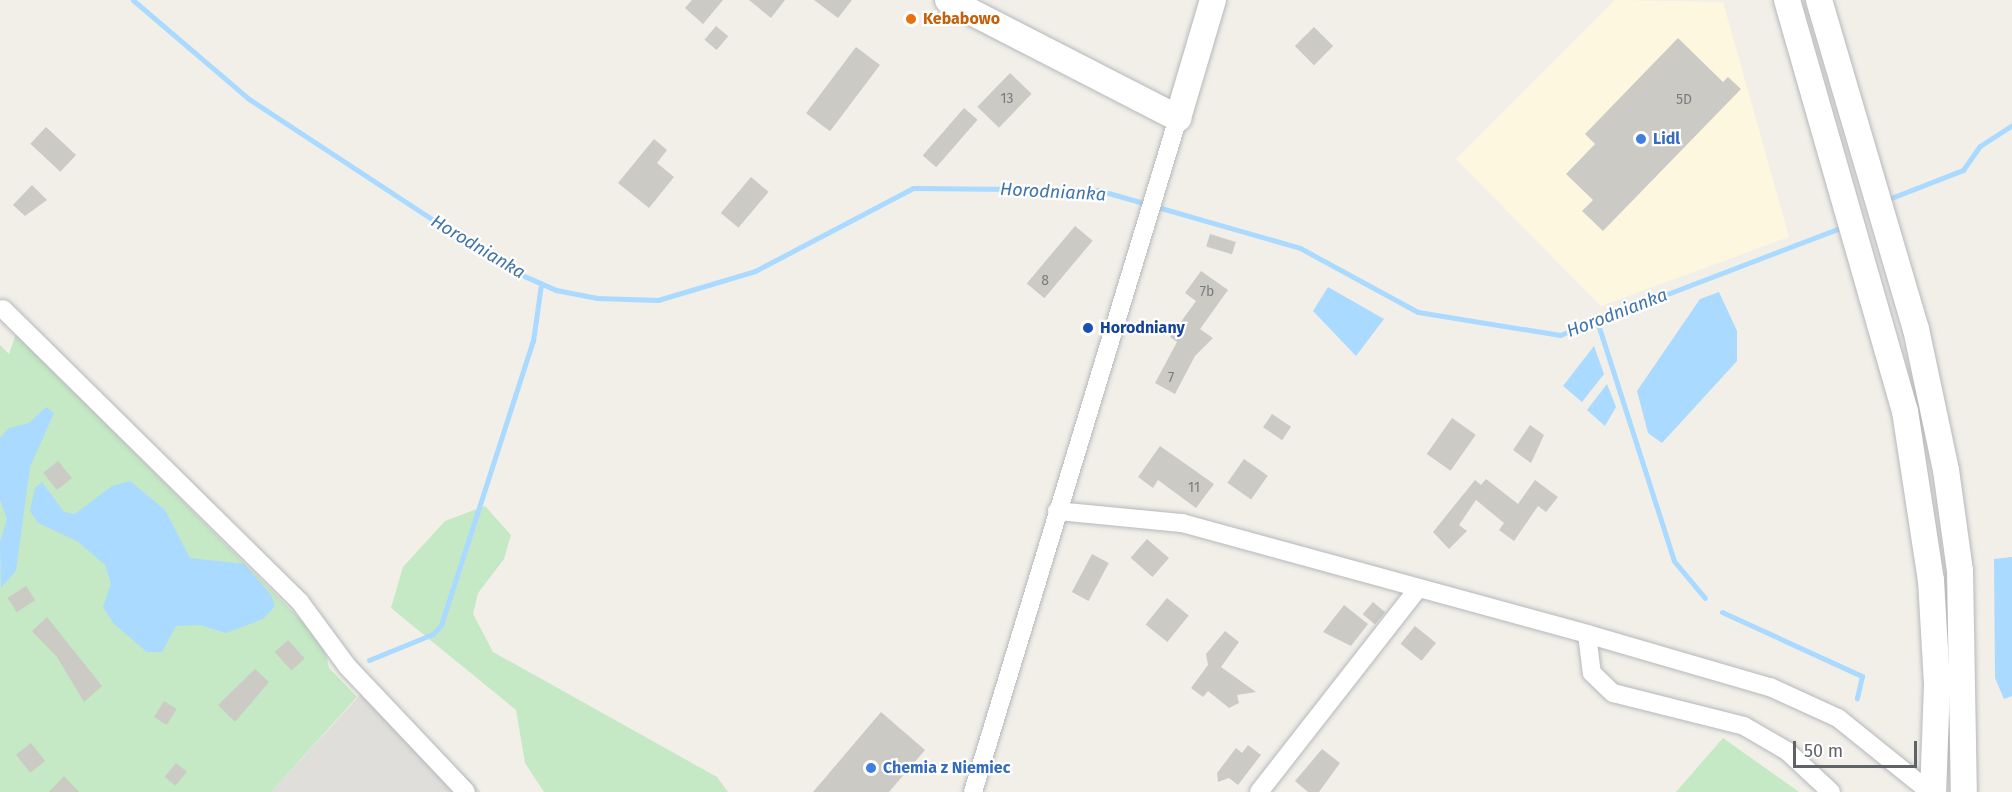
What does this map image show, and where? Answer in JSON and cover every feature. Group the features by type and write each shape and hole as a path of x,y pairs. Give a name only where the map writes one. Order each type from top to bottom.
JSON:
{"main road":[{"path":"948,0 1178,118 1212,0"},
{"path":"1787,0 1864,258 1905,411 1920,494 1937,685 1931,792"},
{"path":"1819,0 1891,243 1932,397 1960,571 1964,792"}],"street":[{"path":"973,792 1178,118"},
{"path":"3,309 300,602 347,666 466,792"},
{"path":"1057,511 1182,523 1417,590 1587,634 1770,687 1838,718 1875,745 1931,792"},
{"path":"1259,792 1417,590"},
{"path":"1587,634 1592,673 1613,693 1744,726 1787,752 1831,792"}],"shaded area":[{"path":"1615,0 1723,2 1789,237 1601,306 1456,159"},
{"path":"372,682 481,792 271,792"}],"green space":[{"path":"16,334 323,642 329,668 357,697 271,792 0,792 0,345 9,354"},
{"path":"485,506 511,535 504,559 478,593 473,614 493,652 717,777 728,792 544,792 525,763 516,710 391,608 403,567 445,521"},
{"path":"1723,738 1799,792 1676,792"}],"water":[{"path":"1328,287 1384,319 1356,356 1313,311"},
{"path":"1719,292 1737,331 1737,361 1662,443 1648,433 1637,391 1700,299"},
{"path":"1594,346 1604,374 1582,402 1563,386"},
{"path":"1607,384 1616,407 1605,426 1587,410"},
{"path":"46,407 54,413 30,467 16,571 1,588 0,542 7,519 0,500 0,438 9,428 29,423"},
{"path":"130,481 165,510 190,558 244,564 271,595 275,606 263,619 226,633 200,625 176,626 162,652 147,652 114,624 103,607 111,584 105,565 77,541 38,523 30,511 35,488 42,482 64,512 75,514 112,486"},
{"path":"2012,557 2012,696 2004,699 1995,678 1994,559"}],"building":[{"path":"692,0 723,0 703,24 685,8"},
{"path":"749,0 785,0 771,18"},
{"path":"814,0 852,0 838,18"},
{"path":"716,26 728,36 717,50 704,40"},
{"path":"1314,27 1333,46 1314,65 1295,46"},
{"name":"Lidl","path":"1678,38 1723,82 1728,77 1741,89 1603,231 1582,211 1593,200 1566,174 1595,144 1585,134"},
{"path":"856,47 880,65 830,131 806,113"},
{"path":"1010,73 1032,94 999,128 977,107"},
{"path":"964,108 978,120 936,167 923,156"},
{"path":"46,127 76,155 60,172 30,144"},
{"path":"654,139 667,150 657,163 674,177 649,208 618,183"},
{"path":"751,177 769,192 738,228 721,213"},
{"path":"32,185 47,200 25,216 13,205"},
{"path":"1075,226 1093,241 1044,298 1027,283"},
{"path":"1210,234 1236,242 1232,254 1206,246"},
{"path":"1201,271 1228,290 1200,329 1213,338 1195,356 1175,394 1155,383 1177,342 1170,337 1196,301 1185,293"},
{"path":"1272,414 1291,427 1282,440 1263,427"},
{"path":"1452,418 1476,435 1451,471 1427,454"},
{"path":"1530,425 1544,435 1531,463 1513,450"},
{"path":"1160,446 1214,484 1196,508 1158,480 1153,488 1138,477"},
{"path":"1244,459 1268,476 1251,499 1227,483"},
{"path":"58,461 72,478 57,490 43,473"},
{"path":"1486,479 1518,504 1535,480 1558,497 1546,512 1538,506 1514,541 1499,530 1504,523 1476,500 1459,525 1467,531 1449,549 1433,532 1475,480 1481,485"},
{"path":"1147,539 1169,558 1152,577 1131,558"},
{"path":"1092,554 1109,563 1089,601 1072,592"},
{"path":"26,586 35,600 17,612 8,598"},
{"path":"1167,598 1189,616 1167,642 1146,624"},
{"path":"1373,602 1385,612 1375,625 1363,614"},
{"path":"1344,605 1368,624 1351,646 1323,632"},
{"path":"47,617 102,686 84,702 57,657 32,631"},
{"path":"1415,626 1436,643 1422,661 1401,644"},
{"path":"1225,631 1239,642 1221,667 1256,692 1237,695 1239,703 1229,708 1208,691 1203,697 1191,688 1208,665 1206,654"},
{"path":"288,640 305,659 291,671 275,652"},
{"path":"255,669 269,682 235,722 218,705"},
{"path":"164,701 177,709 167,725 154,717"},
{"name":"Chemia z Niemiec","path":"881,712 925,750 889,792 813,792"},
{"path":"31,743 45,761 30,773 16,755"},
{"path":"1248,745 1261,755 1238,785 1229,778 1218,782 1217,773 1236,748 1242,753"},
{"path":"1322,749 1340,763 1319,792 1308,792 1295,781"},
{"path":"176,763 187,772 176,786 165,777"},
{"path":"64,776 79,792 49,792"}],"waterway":[{"name":"Horodnianka","path":"133,0 249,99 506,268 556,290 597,298 658,300 755,271 913,188 1098,190 1300,248 1418,312 1560,335 1845,226"},
{"name":"Horodnianka","path":"1886,200 1963,170 1980,146 2012,125"},
{"path":"369,660 433,634 441,625 533,341 541,284"},
{"path":"1597,321 1674,561 1705,598"},
{"path":"1722,612 1862,676 1857,698"}],"place":[{"name":"Kebabowo","path":"911,19"},
{"name":"Lidl","path":"1641,139"},
{"name":"Horodniany","path":"1088,328"},
{"name":"Chemia z Niemiec","path":"871,768"}]}
